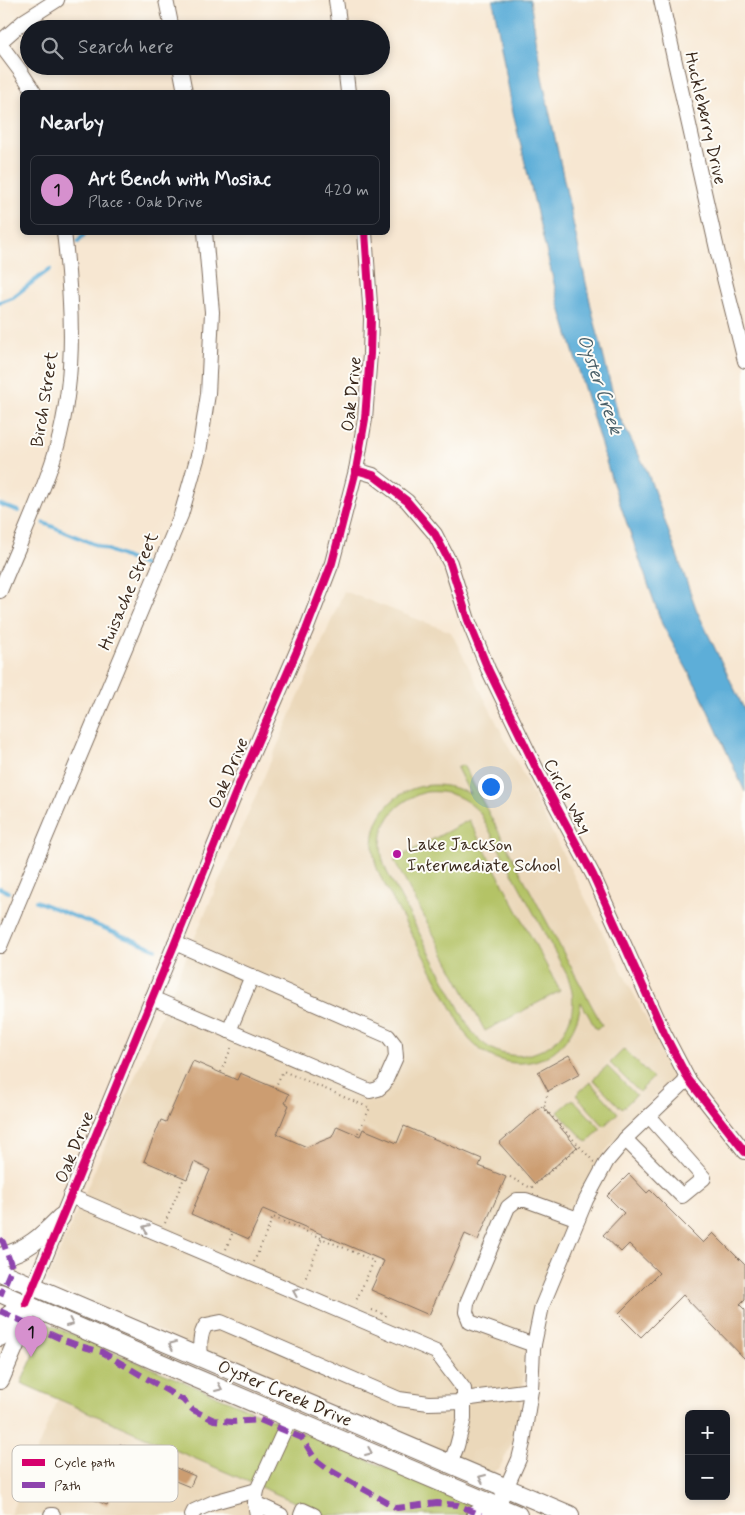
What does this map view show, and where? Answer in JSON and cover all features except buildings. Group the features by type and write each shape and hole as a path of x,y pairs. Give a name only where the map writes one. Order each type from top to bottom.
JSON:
{"main road":[{"path":"0,1257 8,1256 34,1243 61,1217"},
{"name":"Oyster Creek Drive","path":"0,1272 570,1515"},
{"name":"Oyster Creek Drive","path":"0,1293 290,1418 498,1511 518,1515"},
{"name":"Oak Drive","path":"0,1337 9,1315 26,1304"},
{"name":"Oak Drive","path":"0,1380 25,1322 26,1304"}],"street":[{"path":"26,20 57,0"},
{"path":"166,0 170,20"},
{"path":"336,0 339,20"},
{"name":"Huckleberry Drive","path":"661,0 719,258 745,361"},
{"path":"20,25 0,43 20,71"},
{"path":"23,75 33,90"},
{"path":"182,75 185,90"},
{"path":"345,75 348,90"},
{"name":"Birch Street","path":"0,591 52,463 61,428 70,368 72,338 71,290 64,235"},
{"name":"Huisache Street","path":"0,946 181,515 196,461 208,394 212,312 204,235"},
{"name":"Oak Drive","path":"26,1304 238,787 306,630 329,571 356,470 365,419 371,319 365,235"},
{"name":"Circle Way","path":"356,470 373,474 407,501 435,534 450,563 472,628 508,714 593,875 664,1033 688,1079 745,1152"},
{"path":"152,998 370,1091 378,1090 384,1084 396,1057 395,1045 388,1036 175,943"},
{"path":"233,1033 252,976"},
{"path":"474,1515 475,1513 498,1511 519,1459 530,1390 534,1345 542,1306 586,1200 602,1171 625,1139 688,1079"},
{"path":"625,1139 682,1196 704,1178 650,1116"},
{"path":"70,1196 436,1352 464,1389 464,1419 450,1464"},
{"path":"534,1345 470,1322 466,1312 467,1303 508,1206 517,1200 526,1200 578,1219"},
{"path":"201,1357 200,1338 202,1330 206,1325 221,1322 400,1399 429,1403 530,1390"},
{"path":"256,1503 290,1418"},
{"path":"192,1515 194,1511 214,1502 256,1503 281,1515"},
{"path":"301,1515 303,1510 314,1515"}],"path":[{"path":"221,1072 233,1033"},
{"path":"275,1088 283,1071 370,1108 357,1135"},
{"path":"548,1091 544,1108 602,1171"},
{"path":"510,1177 531,1188 579,1146"},
{"path":"160,1234 184,1178"},
{"path":"254,1262 273,1217 323,1236 374,1261 355,1303"},
{"path":"299,1294 323,1236"}],"shaded area":[{"name":"Lake Jackson Intermediate School","path":"344,591 451,632 675,1076 628,1124 596,1163 572,1208 537,1297 530,1325 517,1433 499,1469 491,1473 46,1283"},
{"path":"58,1399 164,1445 39,1445"},
{"path":"178,1451 325,1515 10,1515 15,1502 178,1502"}],"green space":[{"path":"463,765 602,1025 596,1029 581,1002 576,1023 566,1040 553,1052 537,1060 520,1063 502,1061 484,1052 468,1038 380,876 374,853 374,833 381,815 393,800 408,790 427,785 448,786 470,794 457,768","holes":["426,792 456,796 480,813 567,975 573,999 569,1020 559,1037 544,1049 525,1055 505,1054 486,1045 469,1027 387,872 381,846 386,822 393,812 413,797"]},
{"path":"469,820 560,991 485,1031 394,860"},
{"path":"624,1049 653,1078 639,1092 610,1063"},
{"path":"607,1066 636,1095 622,1109 593,1079"},
{"path":"590,1082 618,1113 604,1126 576,1095"},
{"path":"573,1099 601,1129 587,1142 558,1112"},
{"path":"48,1324 497,1515 325,1515 178,1451 178,1445 164,1445 21,1383"}],"water":[{"name":"Oyster Creek","path":"493,0 530,0 542,77 592,311 618,414 647,471 697,611 745,711 745,792 699,691 662,624 611,478 559,304 513,113"}],"waterway":[{"path":"78,242 84,235"},
{"path":"0,302 13,297 50,269"},
{"path":"0,504 18,511"},
{"path":"44,523 146,566"},
{"path":"0,888 8,892"},
{"path":"36,901 156,949"}],"marked path":[{"path":"0,1239 3,1242 12,1267 0,1296"},
{"path":"0,1311 61,1339 102,1352 183,1400 193,1410 214,1420 232,1422 260,1420 302,1438 315,1459 328,1469 397,1508 437,1503 458,1505 481,1515"}],"cycle path":[{"path":"26,1304 238,787 306,630 332,563 356,470 365,419 371,319 365,235"},
{"path":"356,470 373,475 407,501 435,534 450,563 468,620 488,669 537,770 593,875 664,1033 688,1079 745,1152"}],"place":[{"name":"Lake Jackson Intermediate School","path":"397,854"},
{"name":"Art Bench with Mosiac","path":"31,1357"}]}
